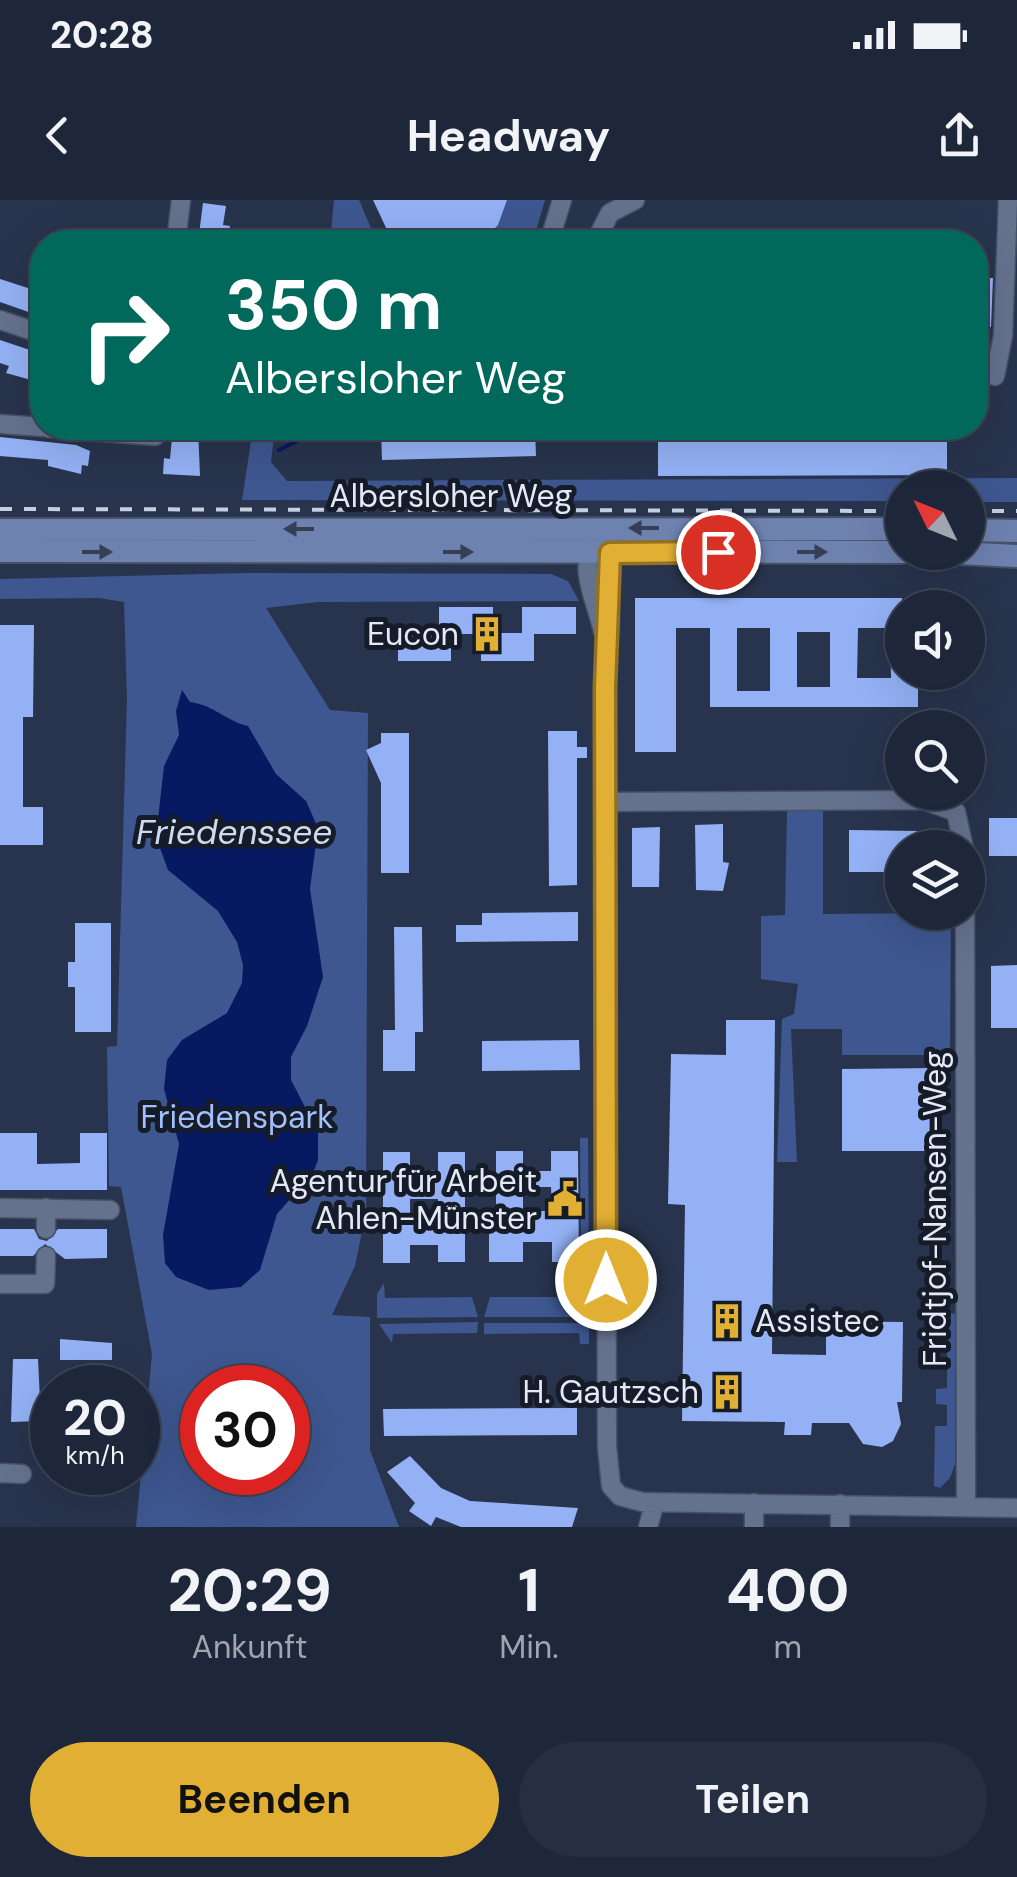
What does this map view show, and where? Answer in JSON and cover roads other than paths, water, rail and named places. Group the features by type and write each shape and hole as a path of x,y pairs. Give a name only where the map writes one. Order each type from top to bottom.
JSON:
{"main road":[{"name":"Albersloher Weg","path":"0,530 885,529"},
{"path":"985,530 1017,531"},
{"name":"Albersloher Weg","path":"0,552 885,552"},
{"path":"985,554 1017,556"}],"street":[{"path":"178,230 182,200"},
{"path":"553,230 562,200"},
{"path":"594,200 610,213"},
{"path":"601,230 610,213 635,200"},
{"path":"995,376 1003,336 1008,200"},
{"path":"0,320 30,330"},
{"path":"0,424 30,426"},
{"path":"602,528 598,553 610,622 606,643 605,802 609,1476 620,1496 656,1502 1017,1508"},
{"path":"605,802 923,800 956,812 960,830"},
{"name":"Fridtjof-Nansen-Weg","path":"964,930 966,1506"},
{"path":"0,1208 110,1210"},
{"path":"46,1208 46,1229"},
{"path":"0,1284 45,1284 46,1256"},
{"path":"0,1472 22,1474"},
{"path":"648,1527 656,1502"},
{"path":"754,1527 760,1503"},
{"path":"760,1503 765,1527"},
{"path":"840,1527 846,1504"},
{"path":"846,1504 852,1527"},
{"path":"919,1527 928,1505"}],"water":[{"name":"Friedenssee","path":"182,690 190,702 248,726 276,774 306,801 318,828 310,889 323,977 307,1026 291,1057 291,1080 318,1132 318,1160 313,1173 277,1214 260,1270 241,1287 209,1290 176,1277 165,1263 163,1235 179,1144 164,1089 167,1060 182,1040 227,1013 242,983 243,965 237,942 218,911 168,870 156,837 164,766 179,735 176,711"}],"waterway":[{"path":"279,450 299,440"}],"railway":[{"path":"0,509 885,511"},
{"path":"985,511 1017,511"}],"place":[{"name":"Eucon","path":"487,634"},
{"name":"Agentur für Arbeit Ahlen-Münster","path":"565,1199"},
{"name":"Assistec","path":"727,1321"},
{"name":"H. Gautzsch","path":"727,1392"}],"park label":[{"name":"Friedenspark","path":"237,1117"}]}
